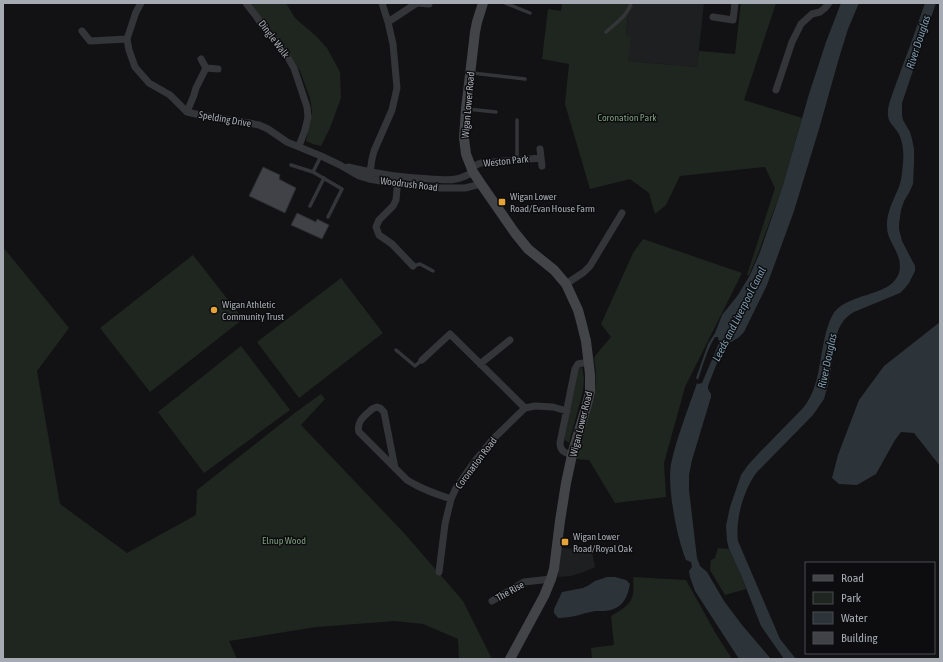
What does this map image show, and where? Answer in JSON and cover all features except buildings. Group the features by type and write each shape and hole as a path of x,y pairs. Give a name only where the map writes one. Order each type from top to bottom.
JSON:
{"main road":[{"name":"Wigan Lower Road","path":"483,3 477,22 466,109 464,146 466,154 472,169 481,184 521,241 554,270 566,284 578,310 586,342 590,374 590,392 572,455 563,502 554,569 541,602 510,659"}],"street":[{"path":"82,31 90,41 127,39 136,12 141,3"},
{"path":"369,176 374,151 392,110 397,88 393,44 382,3"},
{"path":"388,22 417,3 429,4"},
{"path":"713,17 733,20 735,3"},
{"path":"776,90 792,42 801,24 812,14 820,12 829,3"},
{"name":"Dingle Walk","path":"244,4 256,16 274,39 294,68 307,107 308,117 299,146"},
{"name":"Spelding Drive","path":"127,39 135,67 149,83 170,95 187,112 200,116 259,125 288,142 299,146"},
{"path":"201,59 206,68"},
{"path":"187,112 196,88 206,68"},
{"path":"206,68 218,69"},
{"name":"Woodrush Road","path":"299,146 340,165 359,176 369,176 446,188 465,188 481,184"},
{"name":"Weston Park","path":"540,149 542,166"},
{"name":"Weston Park","path":"472,169 481,163 541,158"},
{"name":"Woodrush Road","path":"398,180 456,179 465,176 472,169"},
{"path":"398,180 396,200 393,206 379,220 376,227 379,235 392,244 403,261 413,266"},
{"path":"566,284 590,266 617,215"},
{"path":"422,360 450,334 525,408 535,406 553,407 567,411"},
{"path":"480,364 510,340"},
{"path":"572,455 564,453 560,447 576,367 581,363 589,362"},
{"path":"395,468 384,412 380,408 374,407 359,421 359,432 395,468 407,480 431,492 451,498"},
{"name":"Coronation Road","path":"439,572 445,524 451,498 456,488 493,439 525,408"},
{"name":"The Rise","path":"492,601 524,582 551,579"}],"lane":[{"path":"505,3 530,13"},
{"path":"606,32 623,17 631,3"},
{"path":"471,73 525,79"},
{"path":"466,109 496,112"},
{"path":"517,120 518,160"},
{"path":"313,172 321,156"},
{"path":"291,165 313,172 342,189 328,217"},
{"path":"310,206 324,178"},
{"path":"413,266 420,264 433,271"},
{"path":"396,350 415,366 422,360"}],"shaded area":[{"path":"633,3 704,3 697,67 628,61 630,37 626,37 628,13 633,9"},
{"path":"561,548 589,550 592,552 595,567 571,576 558,577"}],"green space":[{"path":"250,3 286,3 295,18 316,36 327,48 340,72 341,98 330,128 321,146 306,141 312,112 310,98 300,71 288,51 265,24"},
{"name":"Coronation Park","path":"562,3 633,3 633,9 628,13 626,36 631,37 628,61 697,67 699,51 735,54 741,3 776,3 744,100 802,118 783,185 749,275 747,275 775,188 765,167 680,176 666,205 655,214 649,193 630,179 590,189 565,104 569,64 542,59 548,9 561,11"},
{"path":"643,239 742,273 685,387 664,463 666,497 615,503 589,460 576,459 595,389 596,372 594,358 611,337 601,324 633,253"},
{"name":"Elnup Wood","path":"3,247 69,328 37,371 60,504 127,553 196,515 197,490 321,394 325,399 301,425 404,533 463,601 492,659 459,659 458,639 423,624 395,621 316,627 229,641 237,659 3,659"},
{"path":"193,255 243,319 150,392 100,328"},
{"path":"341,278 383,333 299,398 257,342"},
{"path":"241,346 290,410 204,473 158,412"},
{"path":"582,367 584,378 583,391 569,443 565,440 565,436 576,374"},
{"path":"718,548 729,549 746,589 725,595 710,570 711,560 715,558"},
{"path":"633,577 686,580 716,634 732,659 592,659 591,648 614,645 611,616 627,605 630,601 633,592"}],"water":[{"name":"Leeds and Liverpool Canal","path":"841,3 859,3 848,29 794,211 767,285 744,332 738,338 724,345 708,386 711,397 689,475 689,490 697,558 700,566 707,572 724,601 742,625 771,659 739,659 695,591 690,577 689,571 692,567 691,562 686,560 676,526 670,486 671,464 679,433 697,383 702,383 719,343 718,337 715,337 710,347 698,380 696,378 708,344 715,333 722,315 738,295 750,275 760,252 783,185 809,94 826,42"},
{"name":"River Douglas","path":"925,3 936,3 902,103 903,120 910,132 914,149 914,164 913,184 901,210 899,229 902,241 915,266 915,271 909,283 900,293 854,312 843,322 837,335 824,399 813,415 757,472 744,496 739,514 737,532 738,541 780,639 796,659 784,659 761,626 729,549 726,526 730,507 741,475 748,465 803,408 810,398 818,375 825,339 832,316 838,308 846,303 887,287 894,281 899,273 899,260 888,233 887,222 891,206 901,181 903,150 899,135 889,120 888,110"},
{"path":"940,322 940,466 914,433 901,432 876,474 857,485 839,484 832,478 838,455 859,400 884,366"},
{"path":"607,577 615,577 626,580 630,584 625,599 615,609 595,611 563,618 558,618 554,613 554,609 562,592 583,588 595,581"}],"place":[{"name":"Wigan Lower Road/Evan House Farm","path":"502,202"},
{"name":"Wigan Athletic Community Trust","path":"214,310"},
{"name":"Wigan Lower Road/Royal Oak","path":"565,542"}]}
